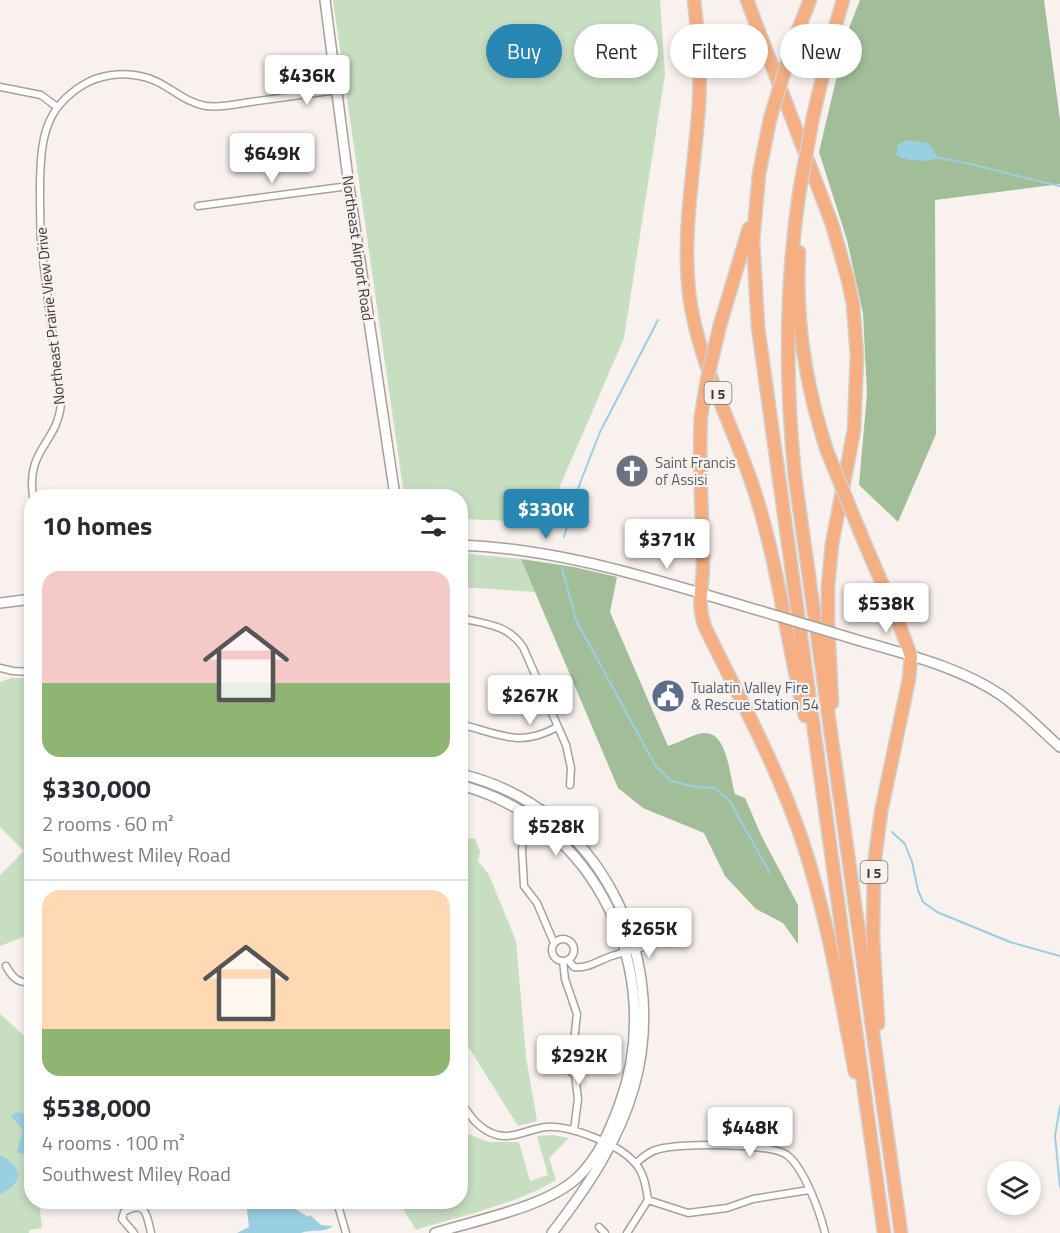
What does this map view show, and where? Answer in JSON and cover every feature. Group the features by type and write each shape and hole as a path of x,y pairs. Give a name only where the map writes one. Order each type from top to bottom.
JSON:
{"highway":[{"name":"I 5","path":"694,0 699,43 700,81 687,240 687,272 691,307 700,349 744,461 764,524 821,778"},
{"name":"I 5","path":"747,0 832,224 848,280 854,314 858,374 854,430 829,569 828,623 832,752"},
{"name":"I 5","path":"810,0 794,40 770,119 756,198 706,380 701,416 699,466 703,570 700,609 705,627 774,769 811,867 831,952 856,1079 867,1119"},
{"name":"I 5","path":"843,0 813,117 796,210 787,322 788,390 798,509 901,1233"},
{"name":"I 5","path":"756,198 753,240 758,327 884,1233"},
{"name":"I 5","path":"796,210 800,235 798,287 802,344 812,399 827,451 911,656 909,679 881,812 874,866 873,936 881,1091"}],"street":[{"name":"Northeast Airport Road","path":"325,0 349,186 394,489"},
{"name":"Northeast Prairie View Drive","path":"33,489 33,468 40,450 55,428 61,404 41,244 40,219 43,139 57,107 76,89 87,83 118,75 150,79 190,102 205,106 220,106 337,90"},
{"path":"0,87 41,95 57,107"},
{"path":"198,206 349,186"},
{"path":"468,546 563,556 627,572 911,656 961,674 992,690 1060,747"},
{"path":"0,603 24,600"},
{"path":"468,620 499,626 519,641 570,760 572,776 570,785"},
{"path":"0,668 24,672"},
{"path":"468,726 521,739 542,736 557,727"},
{"path":"468,777 511,791 541,811 571,836 602,873 620,905 643,985 644,1039 634,1089 608,1145 552,1233"},
{"path":"468,787 517,807 558,839 597,886 632,952"},
{"path":"541,811 524,841 522,850 524,886 537,903 554,943 552,952 554,957 574,967 584,967 615,955 632,952 660,939"},
{"path":"554,943 565,939 573,944 574,953 565,961 565,979 578,1014 573,1051 566,1061 567,1068 575,1075 578,1099 574,1130"},
{"path":"6,966 14,978 24,982"},
{"path":"573,1051 578,1052 584,1065 581,1072 575,1075"},
{"path":"468,1112 478,1125 495,1134 512,1136 545,1127 561,1127 574,1130 608,1145 636,1163 644,1181 648,1200 627,1233"},
{"path":"435,1233 527,1204 565,1188 608,1145"},
{"path":"636,1163 649,1153 664,1147 725,1145 770,1148 782,1152 792,1160 808,1190 825,1233"},
{"path":"648,1200 688,1213 727,1208 753,1198 808,1190"},
{"path":"130,1209 124,1212 122,1219 134,1233"},
{"path":"142,1209 149,1215 151,1233"},
{"path":"339,1209 346,1233"},
{"path":"599,1227 605,1233"}],"green space":[{"path":"333,0 660,0 665,74 624,338 542,528 517,521 468,519 468,489 404,489"},
{"path":"860,0 1044,0 1060,120 1060,184 935,200 936,434 898,522 859,485 867,394 863,313 847,240 819,152 836,78 862,78 862,24 851,24"},
{"path":"468,554 521,559 535,592 468,587"},
{"path":"521,559 574,567 617,577 610,612 668,746 698,734 708,733 716,737 721,744 729,764 735,794 745,798 761,835 798,905 798,944 783,923 756,909 725,876 704,833 643,808 618,788"},
{"path":"12,678 24,678 24,851 0,827 0,682"},
{"path":"475,838 480,852 478,861 489,875 516,941 526,1057 537,1121 518,1126 468,1046 468,839"},
{"path":"24,851 24,937 0,946 0,875"},
{"path":"0,1014 24,1036 24,1209 40,1209 42,1228 29,1230 29,1233 0,1233"},
{"path":"468,1134 488,1142 519,1142 530,1181 548,1175 537,1136 553,1135 569,1138 549,1158 556,1180 506,1203 416,1230 403,1209 468,1209"}],"water":[{"path":"908,140 928,143 939,158 917,161 896,155 898,144"},
{"path":"16,1112 24,1115 24,1153 17,1152 23,1129 11,1117"},
{"path":"0,1155 13,1165 18,1175 14,1185 0,1194"},
{"path":"247,1209 296,1209 308,1217 310,1215 321,1225 333,1226 301,1233 237,1233 249,1227"}],"waterway":[{"path":"939,158 1060,186"},
{"path":"564,537 580,483 600,432 658,320"},
{"path":"562,568 576,620 655,765 671,781 695,787 714,788 729,800 770,873"},
{"path":"892,832 905,844 923,902 937,912 1010,942 1060,956"},
{"path":"1060,1106 1055,1136 1060,1187"}],"place":[{"name":"Saint Francis of Assisi","path":"632,471"},
{"name":"Tualatin Valley Fire & Rescue Station 54","path":"668,696"}]}
